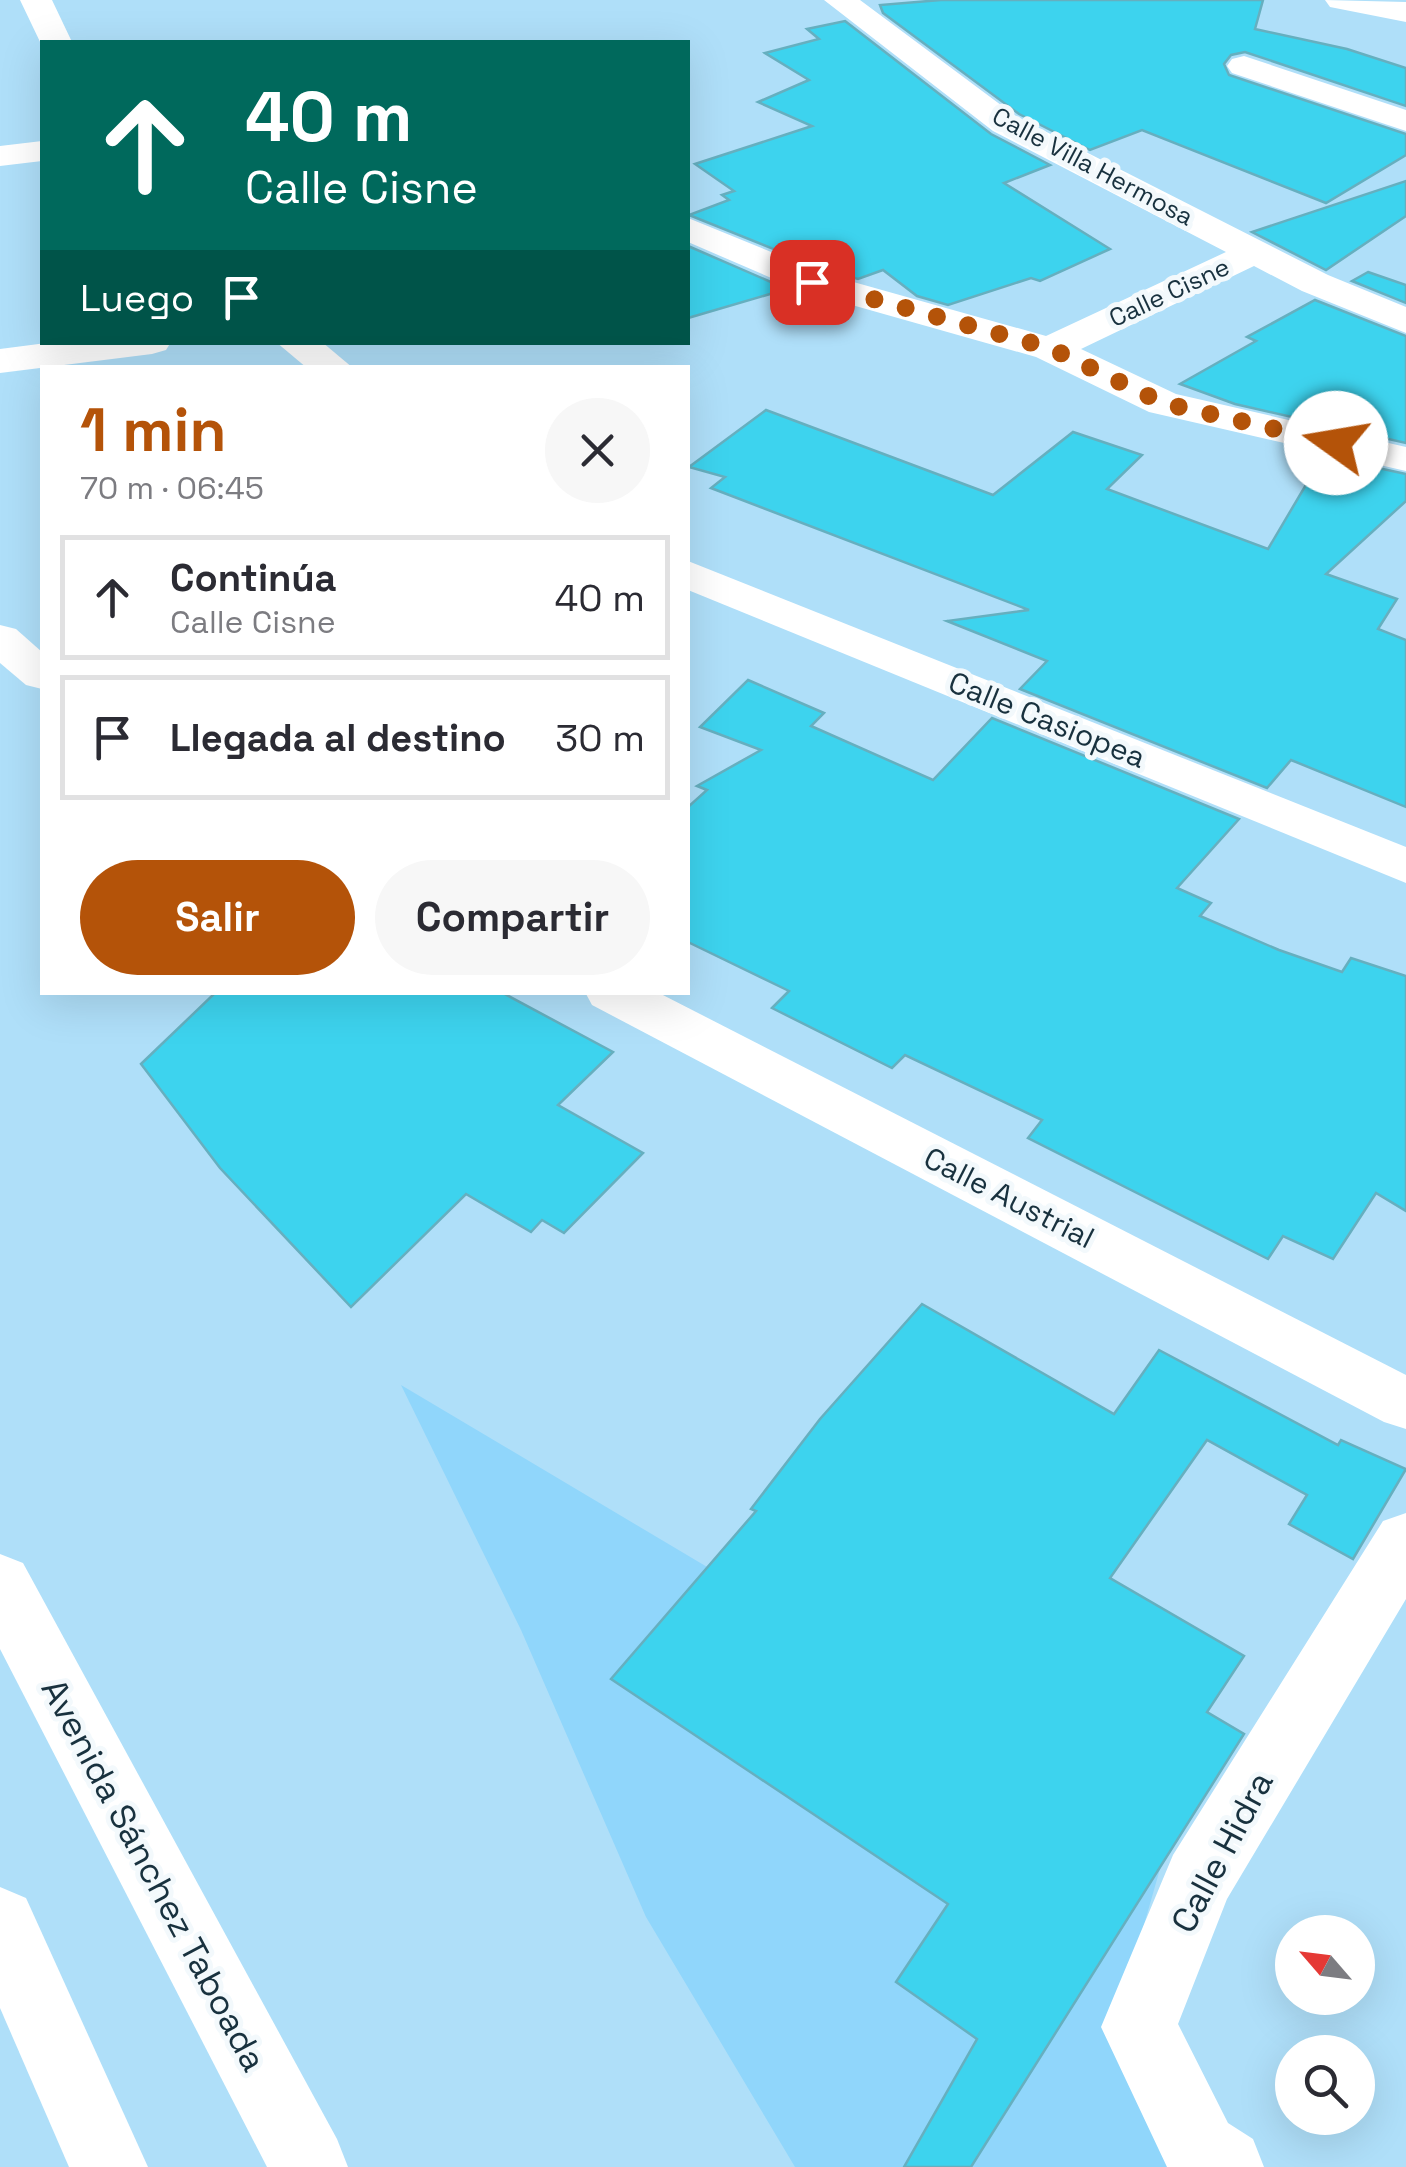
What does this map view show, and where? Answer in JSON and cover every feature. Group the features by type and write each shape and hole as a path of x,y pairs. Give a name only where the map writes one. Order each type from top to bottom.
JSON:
{"street":[{"path":"36,0 55,40"},
{"name":"Calle Villa Hermosa","path":"840,0 1005,124 1315,283 1406,321"},
{"path":"1341,0 1406,12"},
{"path":"1244,66 1406,121"},
{"path":"0,156 40,151"},
{"path":"690,230 812,282 1050,348 1163,403 1406,459"},
{"name":"Calle Cisne","path":"1050,348 1255,252"},
{"path":"0,361 128,345"},
{"path":"300,345 330,365"},
{"name":"Calle Casiopea","path":"690,575 1406,866"},
{"path":"0,639 40,673"},
{"name":"Calle Austrial","path":"617,995 1406,1404"},
{"name":"Calle Hidra","path":"1226,2167 1200,2151 1140,2027 1199,1879 1406,1541"},
{"name":"Avenida Sánchez Taboada","path":"0,1583 309,2167"},
{"path":"0,1923 109,2167"}],"shaded area":[{"path":"401,1385 1168,1841 1117,2019 1217,2167 795,2167 646,1917 521,1630"}],"building":[{"path":"941,0 1263,0 1255,29 1347,49 1406,68 1406,106 1245,52 1231,55 1224,64 1229,75 1406,134 1406,155 1326,203 1142,130 1090,150 1019,114 883,13 880,5"},
{"path":"845,21 991,134 1050,165 1004,183 1110,249 1040,281 1031,278 948,305 917,296 883,270 858,279 826,270 690,215 729,200 722,195 734,191 695,164 812,126 758,102 809,80 765,53 819,39 807,29"},
{"path":"1406,181 1406,216 1326,270 1252,232"},
{"path":"690,247 787,289 690,317"},
{"path":"1368,272 1406,285 1406,303 1352,281"},
{"path":"1315,300 1406,336 1406,443 1235,404 1180,384 1256,341 1247,337"},
{"path":"766,410 993,495 1073,432 1142,455 1107,489 1268,549 1323,456 1406,474 1406,501 1326,574 1397,599 1378,629 1406,640 1406,807 1291,760 1267,788 1020,689 1047,661 947,621 1029,610 711,488 725,477 690,466"},
{"path":"748,680 824,713 811,726 933,780 992,718 1239,819 1177,888 1211,903 1200,916 1342,972 1351,958 1406,976 1406,1211 1376,1193 1333,1259 1283,1236 1268,1259 1028,1138 1042,1120 905,1055 892,1068 772,1008 789,991 690,943 690,805 707,790 697,786 761,750 700,727"},
{"path":"213,995 507,995 613,1052 558,1105 643,1153 564,1233 542,1220 531,1232 466,1194 351,1307 220,1168 141,1064"},
{"path":"922,1304 1114,1414 1159,1350 1338,1445 1341,1440 1406,1469 1353,1559 1289,1524 1307,1495 1207,1440 1110,1578 1244,1656 1207,1712 1244,1734 971,2167 904,2167 977,2039 896,1982 948,1904 611,1679 756,1511 751,1509 820,1419"}],"route":[{"path":"812,282 1050,348 1163,403 1336,443"}]}
